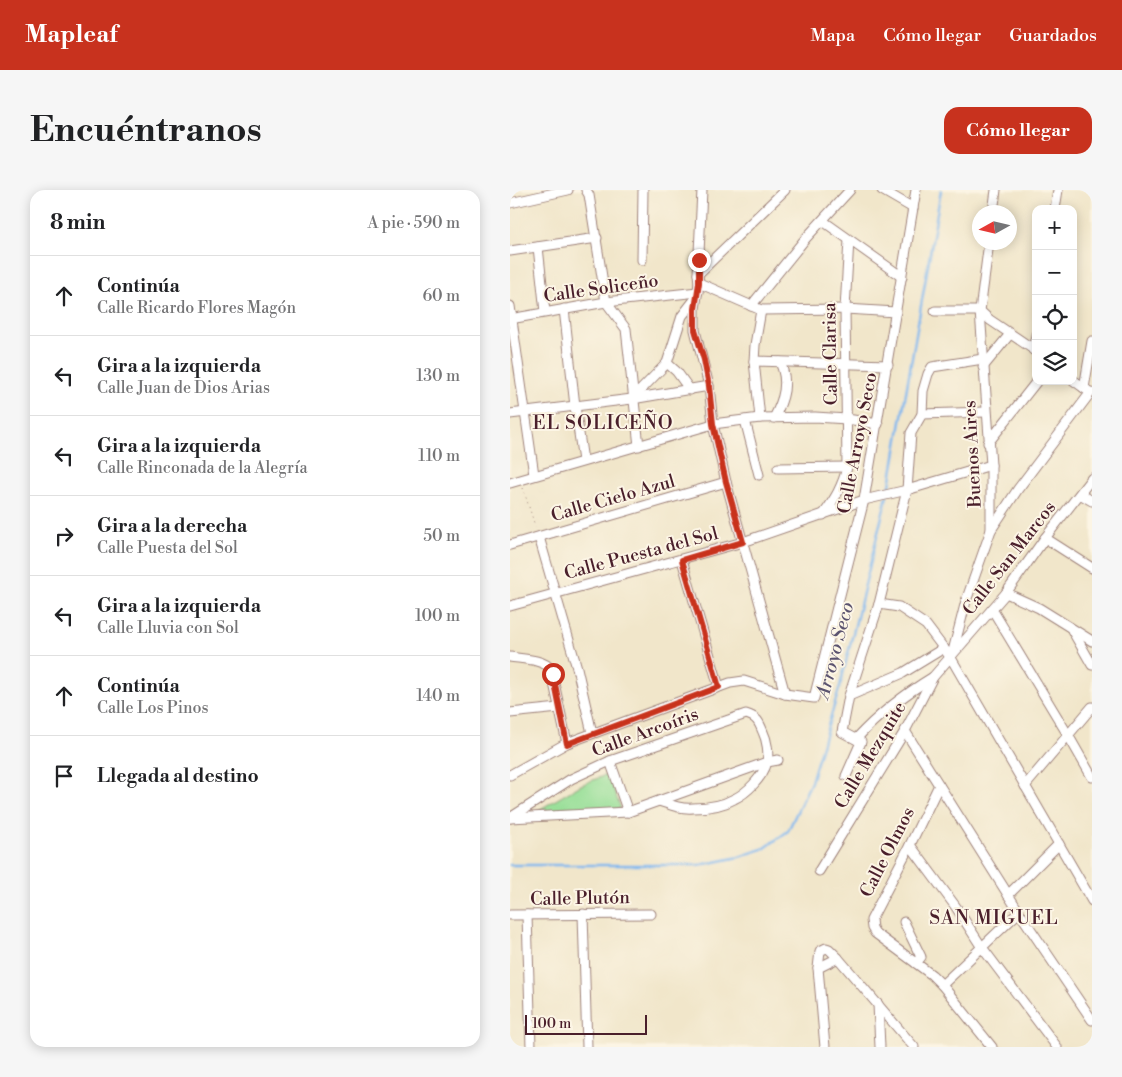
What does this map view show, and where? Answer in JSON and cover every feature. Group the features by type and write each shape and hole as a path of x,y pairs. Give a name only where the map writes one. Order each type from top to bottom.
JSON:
{"street":[{"path":"510,203 568,190"},
{"path":"586,190 589,195 597,238 606,302 626,330 638,446"},
{"path":"642,260 643,190"},
{"path":"702,190 695,330 709,386 713,424 726,482 785,694"},
{"path":"632,398 666,363 682,316 698,287 785,190"},
{"path":"750,306 806,238 850,190"},
{"path":"882,190 913,208"},
{"name":"Calle Arroyo Seco","path":"785,694 814,698 868,499 878,424 916,190"},
{"path":"994,205 996,190"},
{"path":"1056,205 1058,190"},
{"path":"823,221 902,277"},
{"path":"510,251 597,238"},
{"name":"Calle Clarisa","path":"823,516 842,486 847,468 845,309 849,240"},
{"path":"538,247 545,312"},
{"name":"Buenos Aires","path":"951,658 966,601 990,530 991,465 980,311 988,250"},
{"path":"698,287 761,310 845,309 896,312"},
{"name":"Calle Soliceño","path":"511,318 698,287"},
{"path":"510,306 534,475"},
{"path":"564,309 575,406 584,462"},
{"path":"760,418 754,361 761,310"},
{"path":"935,311 980,311 1032,349"},
{"path":"858,740 842,732 849,696 879,604 902,491 911,433 922,414 923,391 928,374 932,368 983,363 1010,334"},
{"path":"990,530 1089,391 1092,341"},
{"path":"754,361 888,365"},
{"path":"774,418 782,403 785,384 784,371 780,362"},
{"path":"666,363 677,372 690,390"},
{"path":"1077,383 1089,391"},
{"path":"988,443 1034,385"},
{"path":"510,414 709,386"},
{"path":"922,414 986,412"},
{"path":"510,483 713,424 760,418 815,417 847,419 878,424"},
{"path":"745,420 759,475"},
{"name":"Calle Puesta del Sol","path":"510,606 682,560 823,516 868,499 991,465"},
{"path":"778,468 847,468"},
{"name":"Calle San Marcos","path":"951,658 1006,593 1045,538 1092,478"},
{"name":"Calle Cielo Azul","path":"510,545 726,482"},
{"path":"1080,494 1092,501"},
{"path":"539,537 576,668 592,733"},
{"path":"1045,538 1092,568"},
{"path":"682,560 719,687"},
{"path":"1006,593 1039,608 1092,641"},
{"path":"879,604 899,607 926,625 944,648 1091,897"},
{"path":"992,609 1092,777"},
{"path":"1071,628 1092,665"},
{"path":"849,696 903,673 944,648"},
{"path":"510,656 543,663 552,669 567,744"},
{"name":"Calle Mezquite","path":"819,871 905,731 933,677 951,658"},
{"path":"846,776 858,740 870,724 915,687 933,677"},
{"path":"510,775 567,744 592,733 730,683 744,682 785,694"},
{"path":"1025,786 1092,706"},
{"path":"510,713 559,708"},
{"name":"Calle Arcoíris","path":"510,818 571,779 610,761 746,714 753,716 759,721 766,737 767,762"},
{"path":"905,731 1008,895 1092,1020"},
{"path":"510,818 628,812 767,762 778,760"},
{"path":"610,761 628,812"},
{"path":"659,801 679,808 717,806 734,799 747,790 759,776 767,762"},
{"name":"Calle Olmos","path":"916,963 875,934 871,920 939,784"},
{"path":"910,844 956,907 981,946 1057,1047"},
{"path":"1008,895 1059,844"},
{"path":"942,985 1019,912"},
{"path":"583,914 587,1047"},
{"name":"Calle Plutón","path":"510,916 651,914"},
{"path":"527,915 531,1047"},
{"path":"904,922 921,957 916,963 942,985 992,1047"},
{"path":"825,1047 818,968 819,954 822,950 829,949 914,1047"},
{"path":"818,968 838,958"},
{"path":"878,1004 880,1047"}],"path":[{"path":"521,480 539,537"}],"green space":[{"path":"608,774 621,809 537,811 581,785"}],"waterway":[{"name":"Arroyo Seco","path":"889,491 941,190"},
{"name":"Arroyo Seco","path":"510,865 700,865 739,857 765,848 788,831 811,782 840,686 887,496"}],"district":[{"name":"EL SOLICEÑO","path":"603,422"},
{"name":"SAN MIGUEL","path":"994,917"}],"route":[{"path":"553,674 567,744 592,733 719,687 682,560 743,542 726,482 713,424 704,360 695,330 694,321 699,283 699,260"}]}
